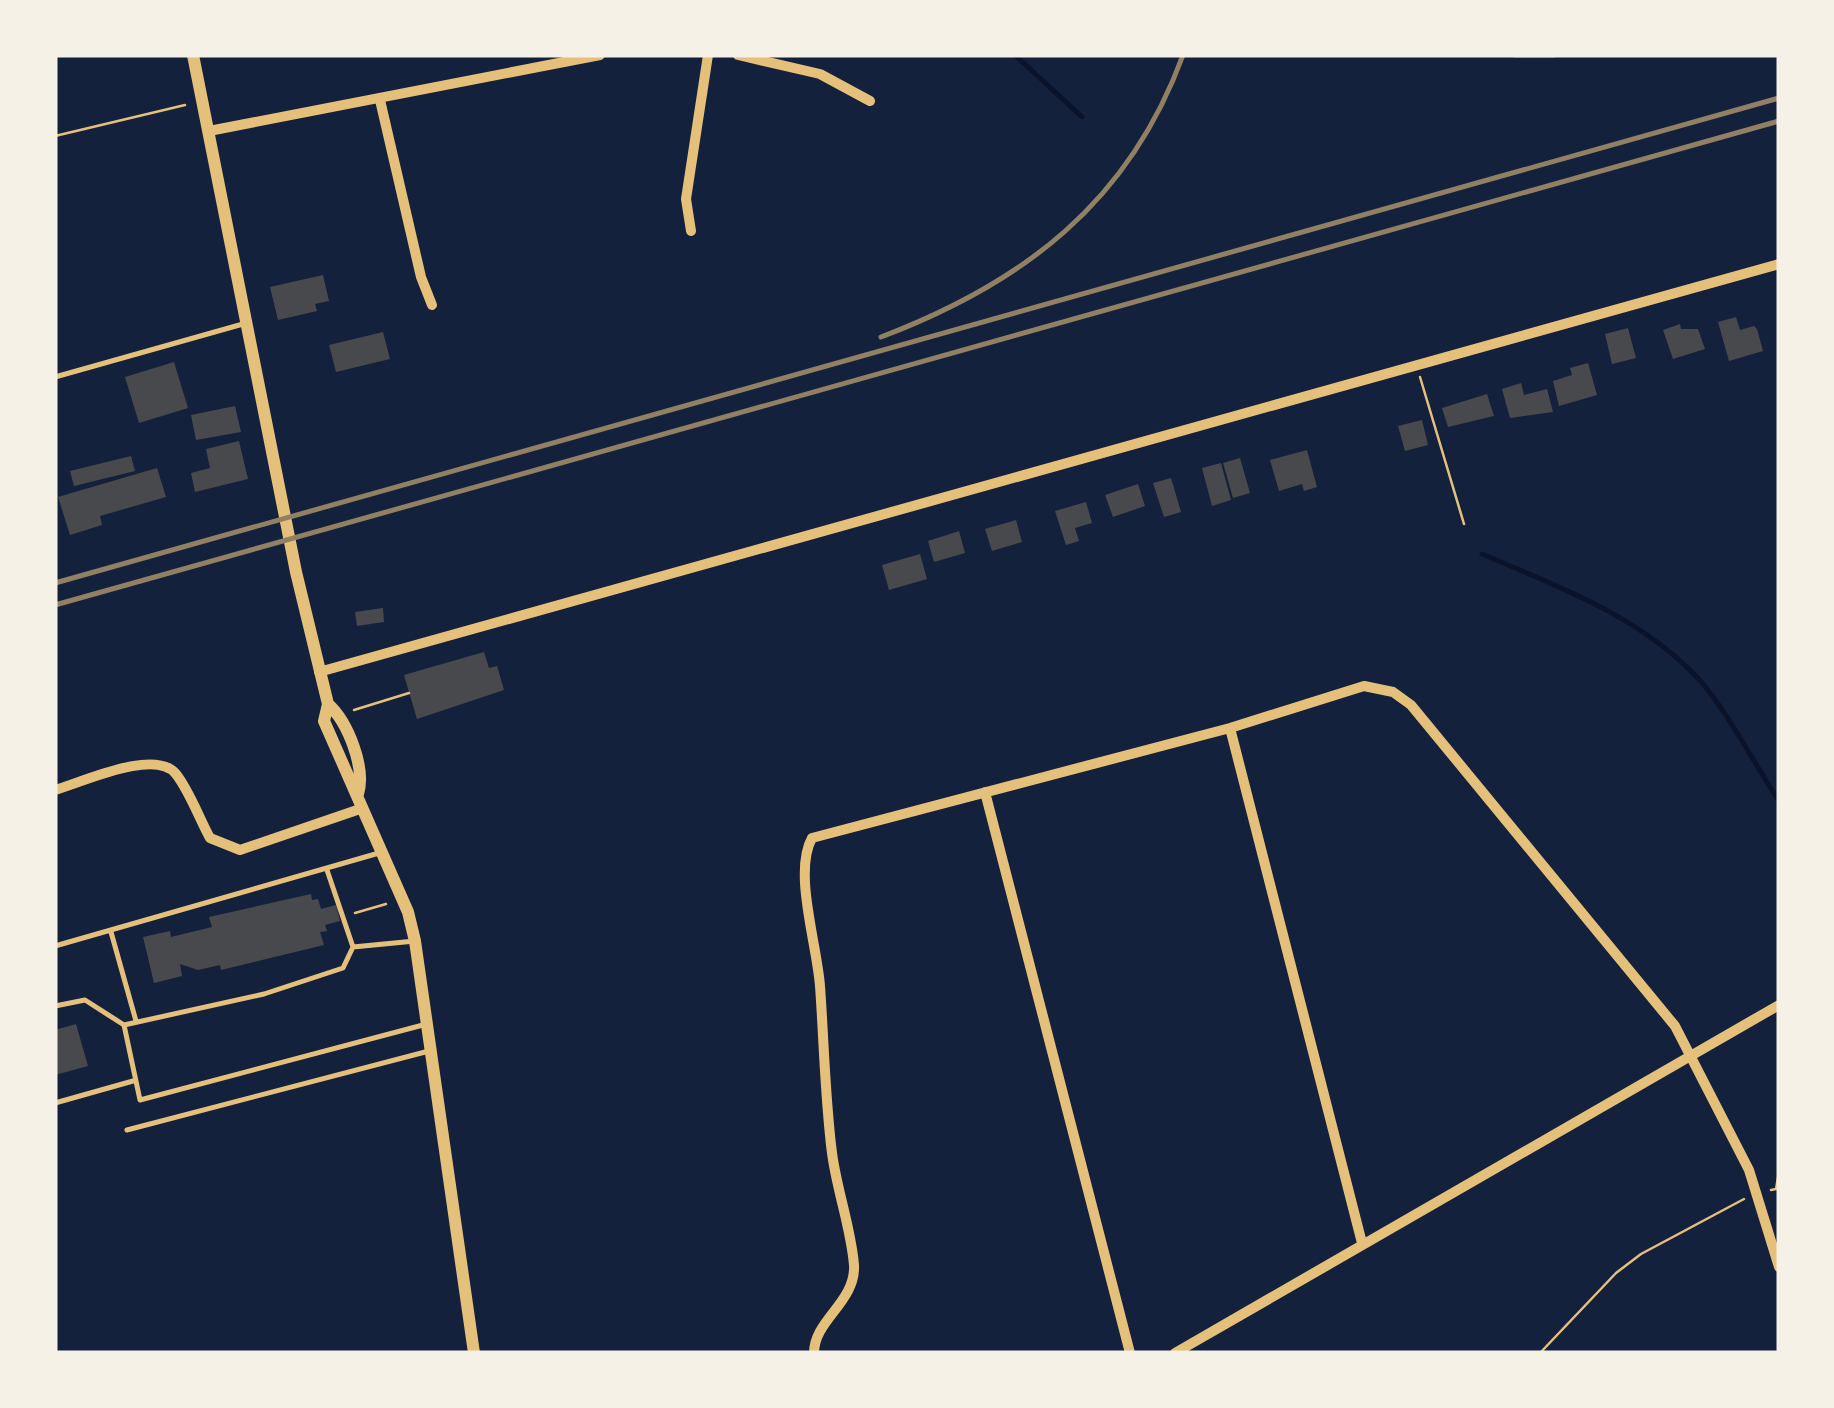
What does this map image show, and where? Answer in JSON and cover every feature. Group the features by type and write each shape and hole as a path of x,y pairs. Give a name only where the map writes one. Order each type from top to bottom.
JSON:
{"street":[{"path":"192,55 318,672 328,704 342,716 362,780 358,794 402,900 414,940 474,1353"},
{"path":"208,132 600,55"},
{"path":"690,232 686,199 708,55"},
{"path":"738,55 820,74 870,101"},
{"path":"380,100 421,277 432,304"},
{"path":"318,672 1779,264"},
{"path":"814,1353 822,1330 851,1288 854,1267 832,1154 817,942 802,876 802,854 812,838 1230,728 1364,686 1393,692 1411,706 1676,1026 1750,1170 1779,1267"},
{"path":"1230,728 1362,1243"},
{"path":"55,790 146,762 163,765 175,772 210,838 240,850 364,808"},
{"path":"985,792 1130,1353"},
{"path":"1175,1353 1779,1005"}],"lane":[{"path":"55,377 246,323"},
{"path":"55,946 382,852"},
{"path":"124,1025 264,994 343,968 353,948 327,869"},
{"path":"111,932 136,1021"},
{"path":"353,948 414,940"},
{"path":"55,1006 85,1000 124,1025 140,1100 426,1025"},
{"path":"127,1130 429,1051"},
{"path":"55,1102 134,1082"}],"path":[{"path":"55,136 202,102"},
{"path":"1417,366 1464,524"},
{"path":"348,712 409,693"},
{"path":"344,916 402,900"},
{"path":"1770,1190 1776,1189 1779,1172"},
{"path":"1540,1353 1616,1273 1641,1254 1714,1211 1746,1199"}],"building":[{"path":"323,275 329,301 315,304 317,311 278,320 270,287"},
{"path":"1736,317 1740,330 1754,326 1757,329 1763,351 1729,361 1718,322"},
{"path":"1680,324 1681,329 1698,329 1705,349 1673,359 1663,330"},
{"path":"1628,328 1636,358 1612,364 1605,334"},
{"path":"383,332 390,359 336,372 329,345"},
{"path":"174,362 188,408 139,423 125,377"},
{"path":"1588,363 1597,395 1559,406 1553,381 1572,375 1570,368"},
{"path":"1521,383 1524,395 1547,389 1553,412 1510,418 1502,389"},
{"path":"1487,394 1494,416 1448,427 1442,408"},
{"path":"235,406 241,432 196,440 191,415"},
{"path":"1422,420 1428,445 1405,451 1398,426"},
{"path":"239,441 248,479 195,492 191,473 210,468 206,449"},
{"path":"1307,450 1317,487 1304,491 1302,484 1279,491 1270,460"},
{"path":"131,456 135,471 74,486 70,471"},
{"path":"1240,458 1250,493 1233,498 1223,463"},
{"path":"1221,463 1231,500 1212,506 1202,468"},
{"path":"157,468 166,497 100,516 102,525 70,535 58,497"},
{"path":"1171,478 1181,512 1164,517 1153,483"},
{"path":"1138,484 1145,506 1113,517 1105,495"},
{"path":"1086,502 1092,523 1075,528 1079,541 1066,545 1055,511"},
{"path":"1016,520 1022,542 992,551 985,529"},
{"path":"959,531 965,553 934,562 928,541"},
{"path":"920,554 927,579 889,590 882,565"},
{"path":"383,608 384,622 357,626 355,612"},
{"path":"484,652 489,668 497,666 504,690 417,719 404,675"},
{"path":"311,894 312,900 318,899 321,909 336,905 340,921 325,925 327,931 320,932 324,945 221,970 220,965 198,970 180,964 182,976 154,983 143,937 170,931 171,937 212,927 209,917"},
{"path":"76,1024 88,1066 55,1075 55,1030"}],"waterway":[{"path":"1015,55 1082,117"},
{"path":"1482,554 1621,618 1671,653 1717,702 1779,801"}],"railway":[{"path":"881,337 980,291 1025,263 1065,231 1101,195 1133,154 1183,55"},
{"path":"1515,55 1554,55"},
{"path":"55,583 1779,98"},
{"path":"55,605 1779,121"}]}
